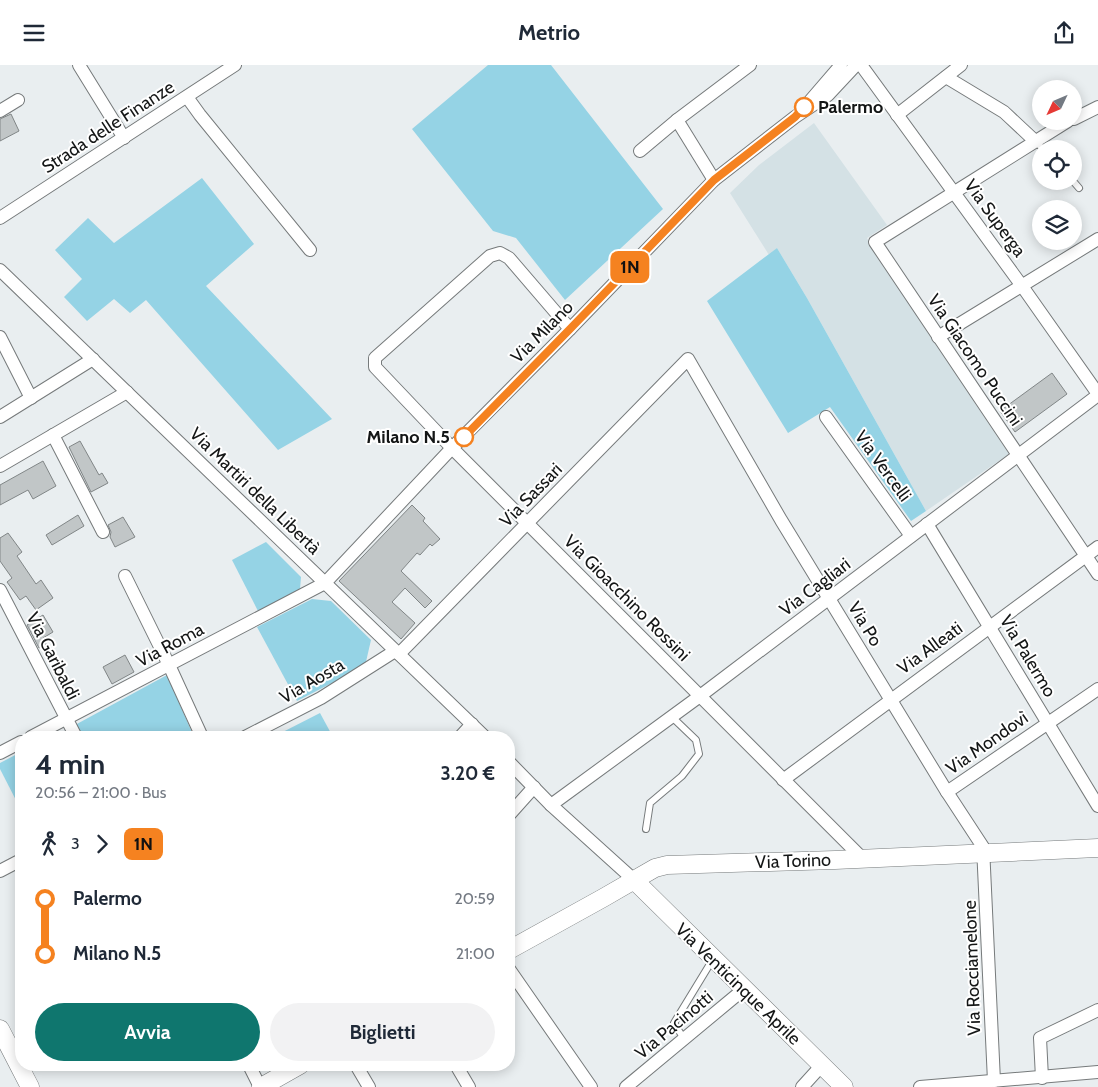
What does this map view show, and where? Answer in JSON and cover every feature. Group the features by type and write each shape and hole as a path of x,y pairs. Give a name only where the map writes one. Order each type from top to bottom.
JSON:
{"main road":[{"name":"Via Torino","path":"515,947 655,868 674,865 863,859 1098,848"},
{"name":"Via Venticinque Aprile","path":"634,880 844,1087"},
{"path":"1,1033 15,1059"},
{"path":"21,1071 30,1087"},
{"path":"260,1087 289,1071"}],"street":[{"path":"79,65 124,138"},
{"name":"Strada delle Finanze","path":"0,218 235,65"},
{"path":"640,151 677,120 750,65"},
{"path":"818,92 832,65"},
{"name":"Via Milano","path":"795,117 841,65"},
{"name":"Via Milano","path":"325,583 452,448 714,180 795,117 828,95 856,65"},
{"name":"Via Superga","path":"861,65 1022,286 1098,395"},
{"path":"897,115 962,65"},
{"path":"839,83 858,77 872,80"},
{"path":"946,77 1004,112 1034,140"},
{"path":"187,97 310,250"},
{"path":"0,111 18,100"},
{"path":"1082,115 1098,107"},
{"path":"677,120 714,180"},
{"path":"1045,140 1057,130"},
{"path":"954,193 1032,149"},
{"name":"Via Giacomo Puccini","path":"954,193 876,242 1098,574"},
{"path":"938,337 1098,239"},
{"name":"Via Gioacchino Rossini","path":"570,329 509,258 500,253 490,256 375,358 375,367 452,448 863,859"},
{"name":"Via Martiri della Libertà","path":"0,270 479,731"},
{"path":"0,337 31,398"},
{"path":"0,417 93,359"},
{"name":"Via Sassari","path":"397,653 688,359"},
{"name":"Via Po","path":"688,359 781,520 947,792 980,840 984,853"},
{"path":"0,466 127,392"},
{"name":"Via Cagliari","path":"552,805 700,696 1098,395"},
{"name":"Via Vercelli","path":"826,417 911,536"},
{"path":"53,435 103,532"},
{"name":"Via Palermo","path":"927,524 1098,806"},
{"name":"Via Alleati","path":"783,780 1098,547"},
{"path":"125,576 199,731"},
{"name":"Via Roma","path":"43,731 325,583"},
{"name":"Via Garibaldi","path":"0,590 73,731"},
{"name":"Via Aosta","path":"257,731 321,698 397,653"},
{"name":"Via Mondovì","path":"947,792 1098,689"},
{"path":"466,731 472,724"},
{"path":"0,753 15,745"},
{"path":"515,768 552,805 634,880"},
{"path":"515,808 534,787"},
{"name":"Via Rocciamelone","path":"984,853 994,1081"},
{"path":"0,871 15,863"},
{"path":"515,978 591,1087"},
{"name":"Via Pacinotti","path":"626,1087 744,989"},
{"path":"1042,1078 1040,1039 1098,1010"},
{"path":"802,1087 822,1065"},
{"path":"252,1071 260,1087"},
{"path":"359,1071 368,1087"},
{"path":"460,1071 469,1087"},
{"path":"920,1087 1098,1072"}],"lane":[{"path":"646,829 650,803 682,777 700,755 696,740 672,717"},
{"path":"684,1039 674,1023 713,959"}],"shaded area":[{"path":"488,65 551,65 663,209 565,300 516,238 493,231 412,129"},
{"path":"814,123 887,225 867,238 876,256 1009,454 926,511 777,248 769,255 730,193 759,165"},
{"path":"202,178 254,244 206,286 332,419 278,450 146,300 130,313 114,299 87,321 64,297 82,279 55,250 88,218 114,243"},
{"path":"777,248 926,511 911,521 830,407 788,433 707,301"},
{"path":"266,542 301,577 300,589 258,611 232,560"},
{"path":"312,599 331,601 371,640 365,666 297,701 257,627"},
{"path":"167,675 191,731 78,731 75,725"},
{"path":"320,713 330,731 285,731"},
{"path":"15,755 15,798 0,769 0,763"}],"building":[{"path":"11,114 19,131 0,141 0,119"},
{"path":"1052,373 1067,394 1015,432 1000,411"},
{"path":"80,441 99,475 102,473 108,483 91,492 69,447"},
{"path":"43,461 56,486 33,499 28,490 0,505 0,485"},
{"path":"412,505 425,518 423,521 440,539 432,546 430,544 420,555 417,553 401,571 432,601 425,608 405,588 392,602 415,623 401,639 339,581"},
{"path":"78,515 84,526 52,545 46,535"},
{"path":"123,517 135,537 115,547 110,537 111,532 108,525"},
{"path":"8,533 22,552 17,556 36,584 41,580 53,598 36,610 26,596 20,600 7,582 12,578 0,561 0,538"},
{"path":"43,615 53,632 43,638 46,644 39,648 27,625"},
{"path":"125,655 134,672 112,684 103,667"}],"bus line":[{"name":"1N","path":"464,437 714,180 795,117 804,107"}],"place":[{"name":"Palermo","path":"804,107"},
{"name":"Milano N.5","path":"464,437"}]}
